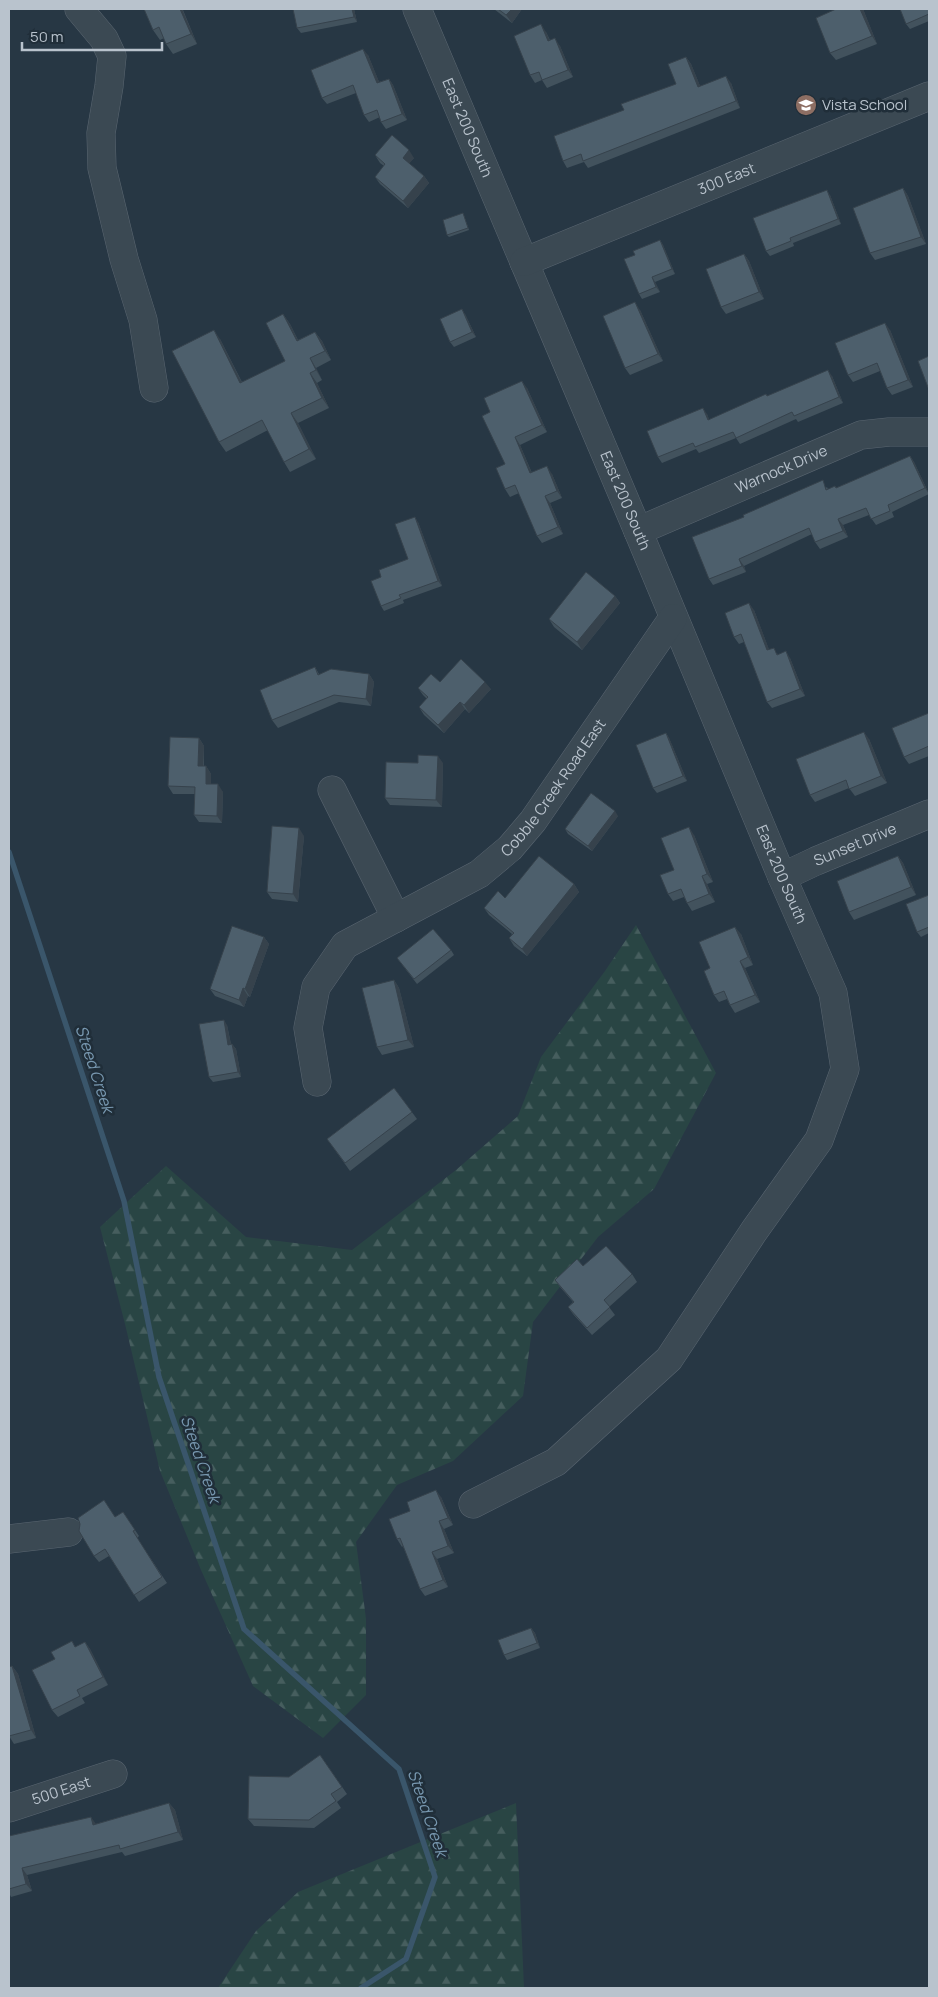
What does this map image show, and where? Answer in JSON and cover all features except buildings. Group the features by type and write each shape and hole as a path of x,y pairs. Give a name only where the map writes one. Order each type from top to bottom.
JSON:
{"street":[{"path":"79,9 104,39 112,56 109,86 100,133 102,168 124,259 143,320 154,388"},
{"name":"East 200 South","path":"417,9 782,877 833,993 845,1069 819,1140 754,1230 669,1359 556,1462 473,1504"},
{"name":"300 East","path":"524,262 929,96"},
{"name":"Warnock Drive","path":"638,531 861,435 889,432 929,432"},
{"name":"Cobble Creek Road East","path":"317,1082 308,1028 316,987 345,945 479,874 510,848 533,821 673,618"},
{"path":"332,790 396,918"},
{"name":"Sunset Drive","path":"782,877 929,814"},
{"path":"9,1539 69,1532"},
{"name":"500 East","path":"9,1808 113,1774"}],"green space":[{"path":"636,925 716,1073 654,1189 598,1237 533,1322 523,1396 453,1461 397,1485 356,1542 366,1619 366,1695 323,1738 253,1686 201,1570 160,1471 100,1227 166,1166 246,1237 352,1250 456,1170 518,1116 541,1057 605,971"},
{"path":"516,1803 524,1988 218,1988 256,1931 298,1892"}],"waterway":[{"name":"Steed Creek","path":"9,852 124,1201 159,1377 244,1629 399,1769 435,1877 406,1959 361,1988"}],"place":[{"name":"Vista School","path":"806,105"}]}
